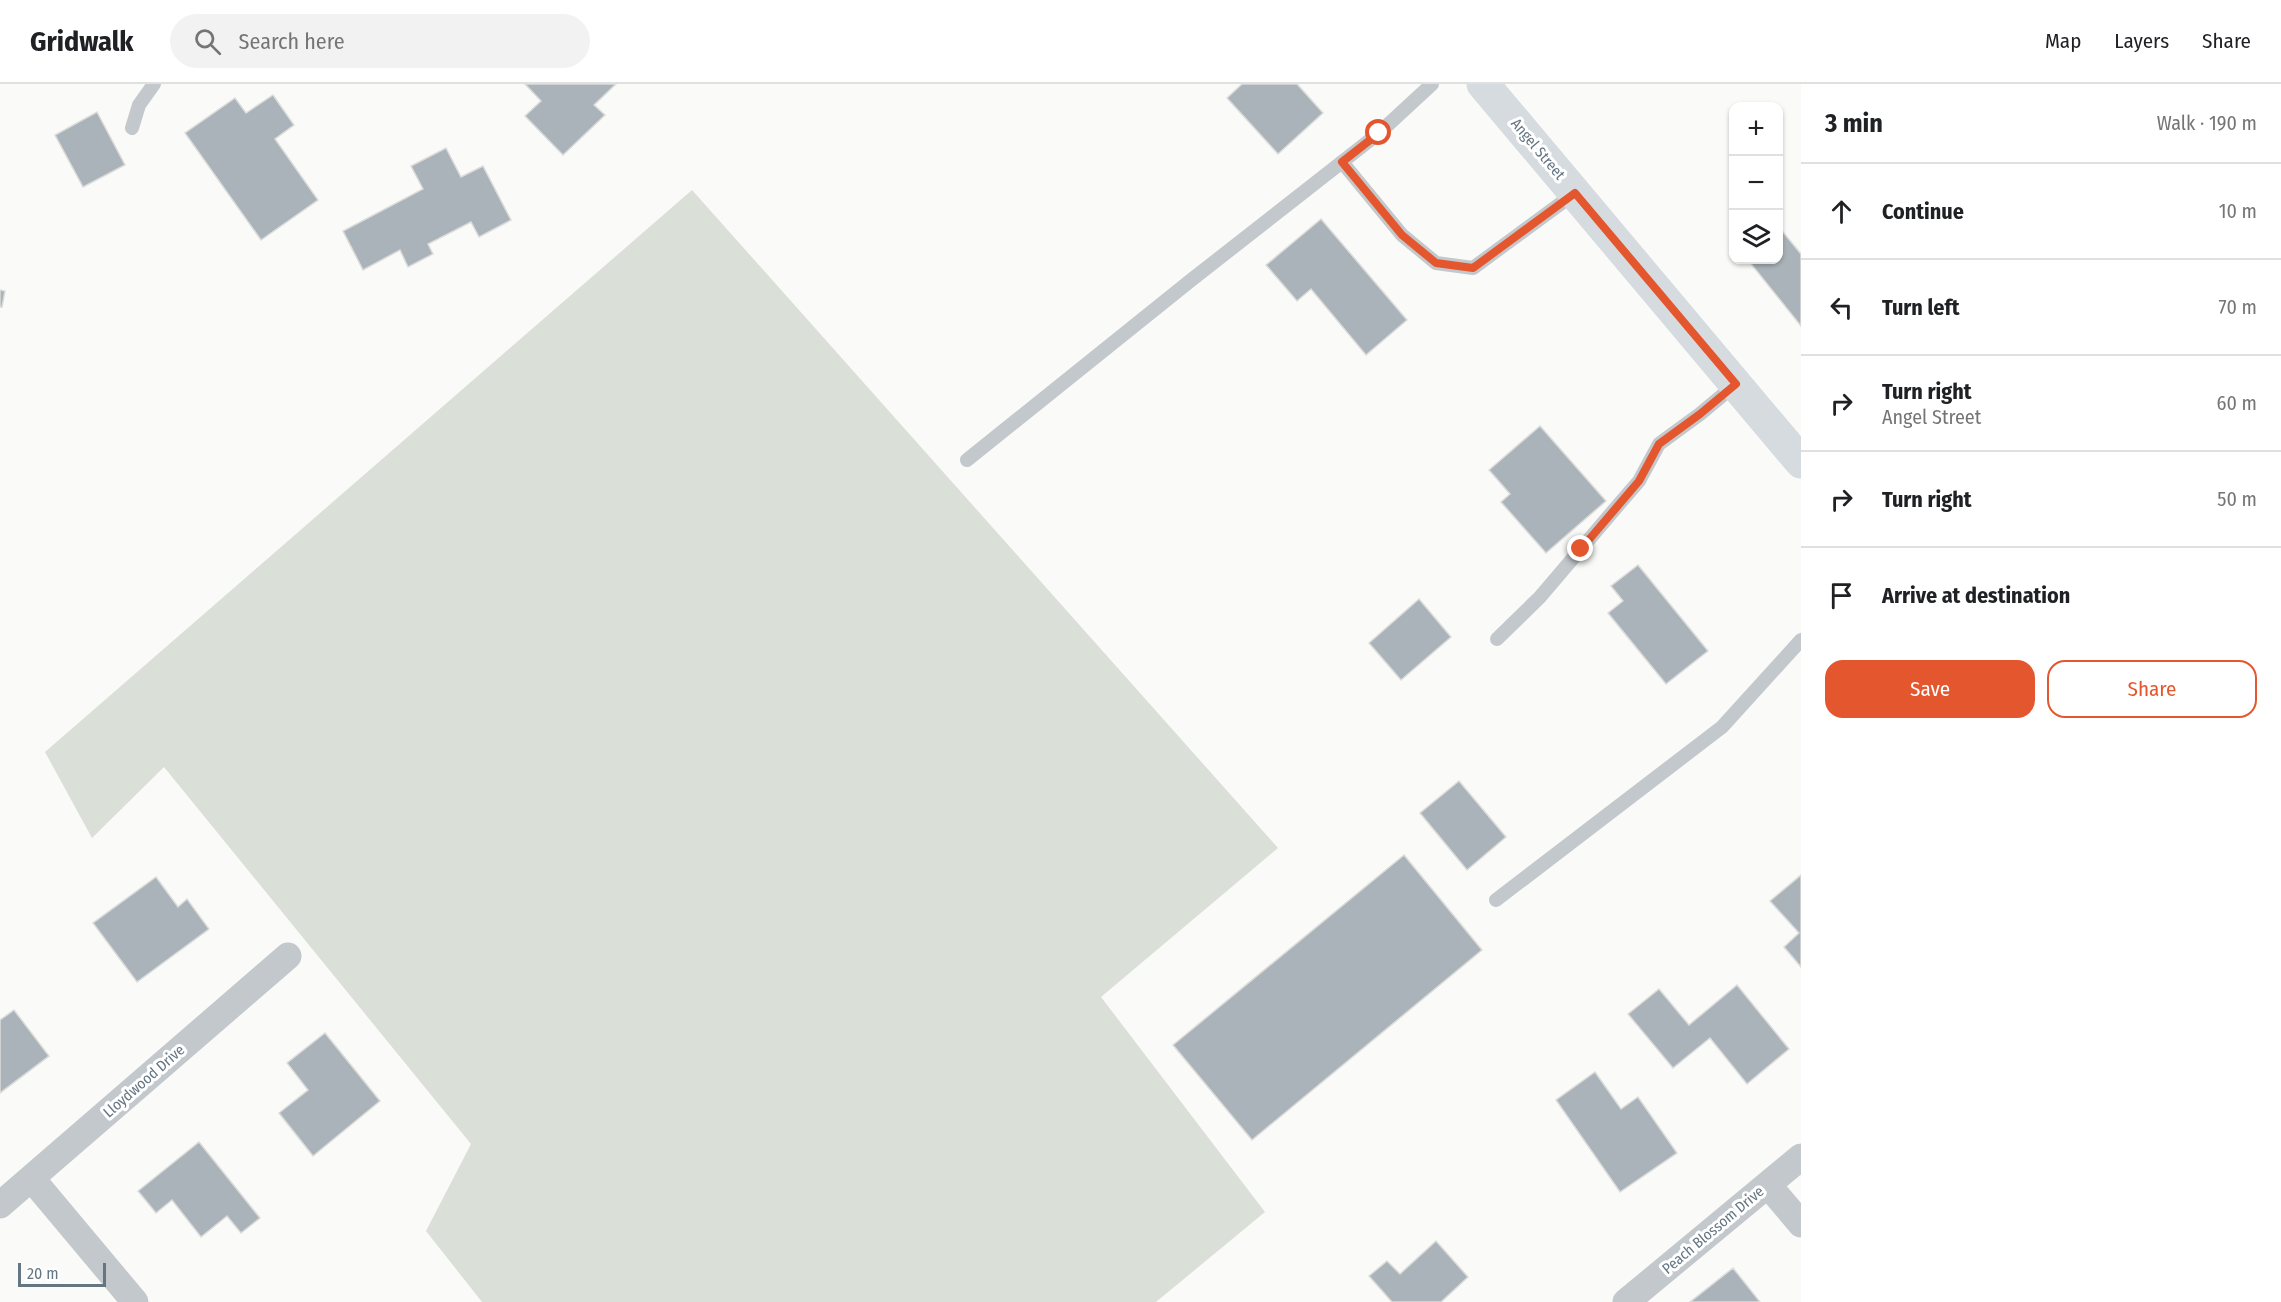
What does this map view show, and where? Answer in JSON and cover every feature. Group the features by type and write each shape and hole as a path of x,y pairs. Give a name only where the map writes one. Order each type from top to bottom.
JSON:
{"main road":[{"name":"Angel Street","path":"1489,86 1575,193 1801,462"}],"street":[{"name":"Lloydwood Drive","path":"0,1205 288,956"},
{"name":"Peach Blossom Drive","path":"1626,1302 1801,1157"},
{"path":"32,1179 135,1302"},
{"path":"1768,1185 1801,1224"}],"lane":[{"path":"132,128 139,105 154,84"},
{"path":"967,460 1198,274 1379,133 1432,84"},
{"path":"1342,162 1402,235 1436,263 1473,268 1575,193"},
{"path":"1497,639 1540,597 1633,488 1659,444 1736,384"},
{"path":"1496,900 1722,727 1801,640"}],"shaded area":[{"path":"692,190 1278,848 1101,997 1265,1212 1156,1302 482,1302 426,1231 471,1144 164,767 92,838 45,752"}],"building":[{"path":"525,84 616,84 594,105 605,115 563,155 525,116 541,101"},
{"path":"1242,84 1297,84 1323,113 1278,154 1227,98"},
{"path":"273,95 294,125 275,139 318,200 261,240 185,133 235,98 246,113"},
{"path":"97,112 125,165 83,187 55,135"},
{"path":"446,148 461,177 483,166 511,220 479,237 471,222 428,244 433,254 408,267 400,250 363,270 343,231 423,189 411,166"},
{"path":"1321,219 1407,320 1366,355 1311,289 1297,301 1266,265"},
{"path":"1783,232 1801,254 1801,326 1751,264 1783,264"},
{"path":"0,290 5,291 2,307 0,307"},
{"path":"1540,426 1606,501 1546,553 1501,502 1510,494 1489,470"},
{"path":"1638,565 1708,651 1666,684 1608,613 1623,601 1611,586"},
{"path":"1419,599 1451,637 1401,680 1369,643"},
{"path":"1459,781 1506,837 1467,870 1420,813"},
{"path":"1404,855 1482,950 1252,1140 1173,1045"},
{"path":"1801,875 1801,967 1784,947 1799,933 1770,901"},
{"path":"156,877 178,907 187,899 209,929 137,982 93,923"},
{"path":"1737,985 1789,1049 1747,1084 1710,1038 1673,1068 1628,1014 1659,989 1689,1025"},
{"path":"14,1010 49,1056 0,1093 0,1020"},
{"path":"325,1033 380,1101 313,1156 279,1113 308,1090 287,1063"},
{"path":"1595,1072 1621,1109 1638,1097 1677,1153 1620,1192 1556,1100"},
{"path":"199,1142 260,1218 241,1233 227,1216 201,1237 172,1200 156,1213 138,1191"},
{"path":"1436,1241 1468,1277 1441,1302 1392,1302 1369,1276 1387,1261 1400,1274"},
{"path":"1733,1268 1760,1302 1690,1302"}],"route":[{"path":"1379,133 1342,162 1402,235 1436,263 1473,268 1575,193 1736,384 1659,444 1639,481 1581,549"}]}
